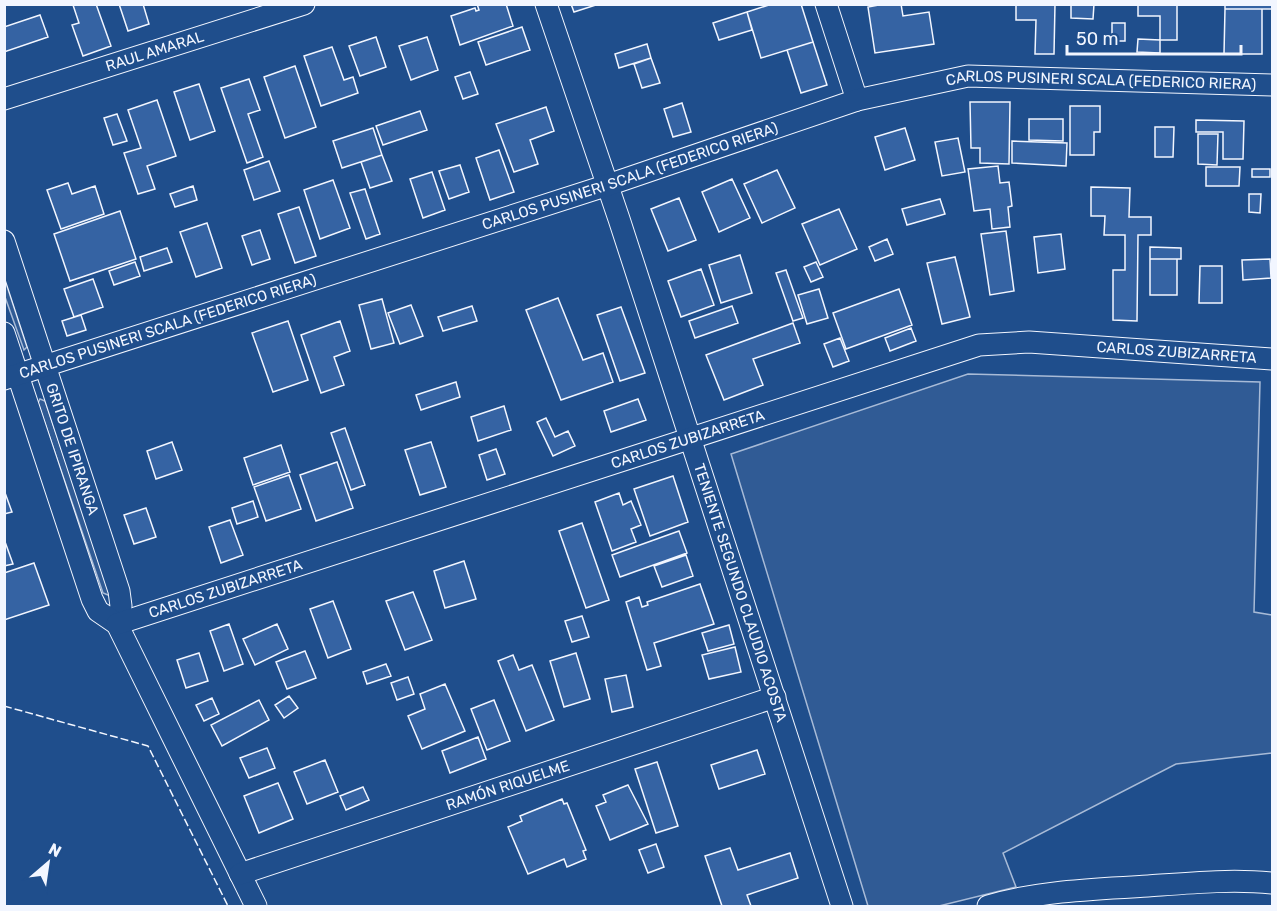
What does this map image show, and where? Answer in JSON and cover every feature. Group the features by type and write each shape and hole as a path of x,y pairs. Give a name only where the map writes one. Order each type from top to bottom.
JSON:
{"street":[{"name":"RAUL AMARAL","path":"4,99 304,4"},
{"name":"TENIENTE SEGUNDO CLAUDIO ACOSTA","path":"546,4 608,185 842,906"},
{"path":"826,4 857,100"},
{"name":"CARLOS PUSINERI SCALA (FEDERICO RIERA)","path":"11,376 608,185 857,100 969,76 1272,85"},
{"name":"GRITO DE IPIRANGA","path":"4,241 119,591 121,606 117,624"},
{"name":"GRITO DE IPIRANGA","path":"4,333 11,376 92,599 98,611 117,624 256,906"},
{"name":"CARLOS ZUBIZARRETA","path":"117,624 979,345 1029,342 1272,359"},
{"name":"RAMÓN RIQUELME","path":"240,874 775,697"},
{"path":"988,906 1177,884 1272,883"}],"shaded area":[{"path":"4,277 27,347 24,350 5,297"},
{"path":"968,374 1260,382 1254,612 1272,615 1272,753 1176,764 1003,853 1016,887 939,906 868,906 731,454"},
{"path":"40,399 45,401 110,591 108,595 103,593 38,403"}],"building":[{"path":"96,4 111,46 83,56 72,25 79,23 73,5"},
{"path":"119,4 143,4 149,24 128,31"},
{"path":"477,4 506,4 513,26 460,45 451,16 475,8 476,11 479,10"},
{"path":"571,4 596,4 596,5 574,12"},
{"path":"772,4 801,4 813,42 761,58 747,12"},
{"path":"901,4 903,16 929,12 934,44 875,53 868,7"},
{"path":"1016,4 1055,4 1054,54 1035,54 1036,20 1016,20"},
{"path":"1071,4 1094,4 1093,19 1071,18"},
{"path":"1138,4 1177,4 1177,40 1160,40 1160,16 1138,16"},
{"path":"1225,4 1272,4 1272,9 1225,9"},
{"path":"1225,9 1262,9 1262,54 1224,54"},
{"path":"747,12 752,30 719,40 713,23"},
{"path":"40,15 48,37 4,52 4,27"},
{"path":"1112,23 1125,23 1125,41 1112,41"},
{"path":"522,27 530,50 486,65 478,42"},
{"path":"376,37 386,67 360,76 349,46"},
{"path":"427,37 438,70 411,80 399,46"},
{"path":"1138,39 1160,40 1160,53 1137,52"},
{"path":"813,42 827,85 801,93 787,50"},
{"path":"647,44 651,58 619,68 615,54"},
{"path":"332,47 344,80 353,77 358,93 321,106 304,56"},
{"path":"651,58 660,83 642,88 634,64"},
{"path":"295,66 316,127 285,138 264,77"},
{"path":"470,72 478,94 463,99 455,77"},
{"path":"249,79 260,110 248,114 263,157 247,163 221,88"},
{"path":"199,84 215,131 190,140 174,92"},
{"path":"157,100 176,156 147,166 155,189 138,194 124,153 141,148 128,110"},
{"path":"970,102 1010,102 1009,164 980,163 980,148 971,148"},
{"path":"682,103 691,132 673,137 664,109"},
{"path":"1070,106 1100,106 1100,132 1094,132 1094,155 1070,155"},
{"path":"546,107 554,131 530,140 538,164 514,172 496,124"},
{"path":"420,111 427,130 383,145 376,126"},
{"path":"117,114 127,141 113,145 104,118"},
{"path":"1029,119 1063,119 1063,141 1029,140"},
{"path":"1196,120 1244,121 1243,159 1223,159 1223,132 1196,132"},
{"path":"1155,127 1174,127 1173,157 1155,157"},
{"path":"373,128 382,155 342,168 333,141"},
{"path":"905,128 915,160 885,170 875,137"},
{"path":"1198,134 1218,134 1217,165 1198,164"},
{"path":"958,138 965,172 942,176 935,142"},
{"path":"1012,141 1067,143 1066,166 1012,163"},
{"path":"499,150 514,192 490,200 476,158"},
{"path":"382,155 392,181 370,188 361,162"},
{"path":"269,161 280,191 254,200 244,170"},
{"path":"460,165 469,192 449,199 439,171"},
{"path":"998,166 1000,183 1009,182 1012,206 1008,207 1010,227 992,229 990,209 974,211 968,169"},
{"path":"1206,167 1240,167 1239,186 1206,186"},
{"path":"1252,169 1270,169 1270,177 1252,177"},
{"path":"777,170 795,208 762,223 744,184"},
{"path":"432,172 445,210 423,218 410,179"},
{"path":"732,179 750,218 719,232 702,192"},
{"path":"333,180 350,228 320,239 304,190"},
{"path":"68,183 72,194 95,186 104,214 61,229 47,190"},
{"path":"193,186 197,200 175,207 170,194"},
{"path":"1091,187 1130,188 1129,217 1151,217 1151,235 1138,235 1137,321 1113,320 1113,270 1125,270 1125,235 1104,235 1105,216 1091,216"},
{"path":"365,189 380,234 366,239 350,193"},
{"path":"1249,194 1261,194 1260,213 1249,212"},
{"path":"679,198 696,240 668,251 651,209"},
{"path":"940,199 945,214 907,225 902,209"},
{"path":"299,207 316,256 295,263 278,214"},
{"path":"839,209 857,249 820,265 802,224"},
{"path":"120,211 136,259 70,281 54,234"},
{"path":"207,223 222,268 196,277 180,232"},
{"path":"260,230 270,259 252,265 242,236"},
{"path":"1006,231 1014,291 990,295 981,234"},
{"path":"1061,234 1065,269 1038,273 1034,237"},
{"path":"887,239 893,254 875,261 869,247"},
{"path":"1150,247 1181,248 1181,259 1150,259"},
{"path":"167,248 172,262 144,271 140,257"},
{"path":"740,255 752,293 721,303 709,265"},
{"path":"955,257 970,317 942,324 927,263"},
{"path":"1150,259 1177,259 1177,295 1150,295"},
{"path":"1270,259 1271,278 1243,280 1242,260"},
{"path":"135,262 140,276 114,285 109,271"},
{"path":"816,262 823,277 811,282 804,267"},
{"path":"1200,266 1222,266 1222,303 1199,303"},
{"path":"701,269 714,305 681,317 668,281"},
{"path":"786,270 803,318 793,321 776,273"},
{"path":"93,279 103,307 74,317 64,289"},
{"path":"819,289 828,318 807,324 798,295"},
{"path":"899,289 912,325 846,349 833,313"},
{"path":"558,298 583,360 603,353 613,382 561,400 526,310"},
{"path":"382,299 394,343 371,349 359,305"},
{"path":"411,305 423,336 400,344 388,313"},
{"path":"472,306 477,321 443,331 438,317"},
{"path":"732,306 738,323 695,338 689,321"},
{"path":"621,307 645,373 620,381 597,315"},
{"path":"81,315 86,330 67,336 62,321"},
{"path":"288,321 308,380 273,392 252,333"},
{"path":"340,321 350,351 334,357 344,385 321,393 301,335"},
{"path":"793,323 800,343 753,359 763,385 724,400 706,355"},
{"path":"911,328 916,341 890,351 885,338"},
{"path":"840,338 849,361 833,367 824,344"},
{"path":"456,382 460,397 421,410 416,395"},
{"path":"638,399 646,420 611,432 604,411"},
{"path":"504,406 511,430 478,441 471,417"},
{"path":"546,418 555,437 568,431 575,446 553,456 537,422"},
{"path":"345,428 365,485 351,490 331,433"},
{"path":"172,442 182,470 156,479 147,451"},
{"path":"431,442 446,487 420,495 405,450"},
{"path":"281,445 290,472 253,485 244,458"},
{"path":"496,449 505,474 487,480 479,455"},
{"path":"337,462 353,508 316,521 300,475"},
{"path":"289,475 301,509 266,521 254,487"},
{"path":"673,476 688,522 650,536 634,489"},
{"path":"4,490 12,512 4,514"},
{"path":"619,493 623,505 631,501 641,525 631,529 636,542 612,551 595,502"},
{"path":"253,501 258,517 237,524 232,508"},
{"path":"146,508 156,537 134,544 124,515"},
{"path":"230,520 243,555 221,563 209,527"},
{"path":"582,523 609,600 586,608 559,531"},
{"path":"679,531 687,553 620,577 612,555"},
{"path":"4,539 13,564 4,566"},
{"path":"686,555 693,576 662,587 654,566"},
{"path":"464,561 476,599 445,608 434,571"},
{"path":"34,563 49,605 4,620 4,573"},
{"path":"700,584 714,624 654,643 661,666 647,670 626,602 639,597 642,607 648,605 647,602"},
{"path":"413,592 432,640 405,650 386,601"},
{"path":"333,601 351,649 328,658 310,609"},
{"path":"582,616 589,637 572,642 565,621"},
{"path":"229,624 243,664 224,671 210,631"},
{"path":"277,624 288,649 255,665 243,639"},
{"path":"729,625 734,644 708,651 702,633"},
{"path":"735,647 741,672 709,679 702,655"},
{"path":"305,651 316,678 287,689 276,662"},
{"path":"199,653 208,681 186,688 177,660"},
{"path":"576,653 590,699 564,707 550,661"},
{"path":"513,655 519,670 532,665 554,720 526,731 498,661"},
{"path":"386,664 391,676 367,684 363,672"},
{"path":"626,675 633,707 612,712 605,679"},
{"path":"408,677 414,694 397,700 391,683"},
{"path":"445,684 465,731 422,749 408,716 425,709 420,694"},
{"path":"289,696 298,708 284,718 275,705"},
{"path":"212,698 219,714 204,721 196,705"},
{"path":"259,700 269,720 222,746 211,725"},
{"path":"494,700 510,741 487,750 471,709"},
{"path":"478,737 486,759 450,773 442,751"},
{"path":"267,748 275,768 249,778 240,758"},
{"path":"757,750 765,774 719,789 711,765"},
{"path":"325,760 338,792 307,804 294,772"},
{"path":"657,762 678,826 656,833 635,769"},
{"path":"278,783 293,819 259,833 244,796"},
{"path":"628,785 648,824 610,840 596,806 606,802 603,795"},
{"path":"363,787 369,800 346,810 340,796"},
{"path":"562,799 564,804 567,803 586,850 583,851 586,859 567,867 564,859 528,874 508,827 522,821 520,816"},
{"path":"656,844 664,867 648,873 639,850"},
{"path":"730,848 738,870 790,853 798,878 747,895 751,906 722,906 705,856"}],"fence":[{"path":"4,706 148,746 228,906"}]}
